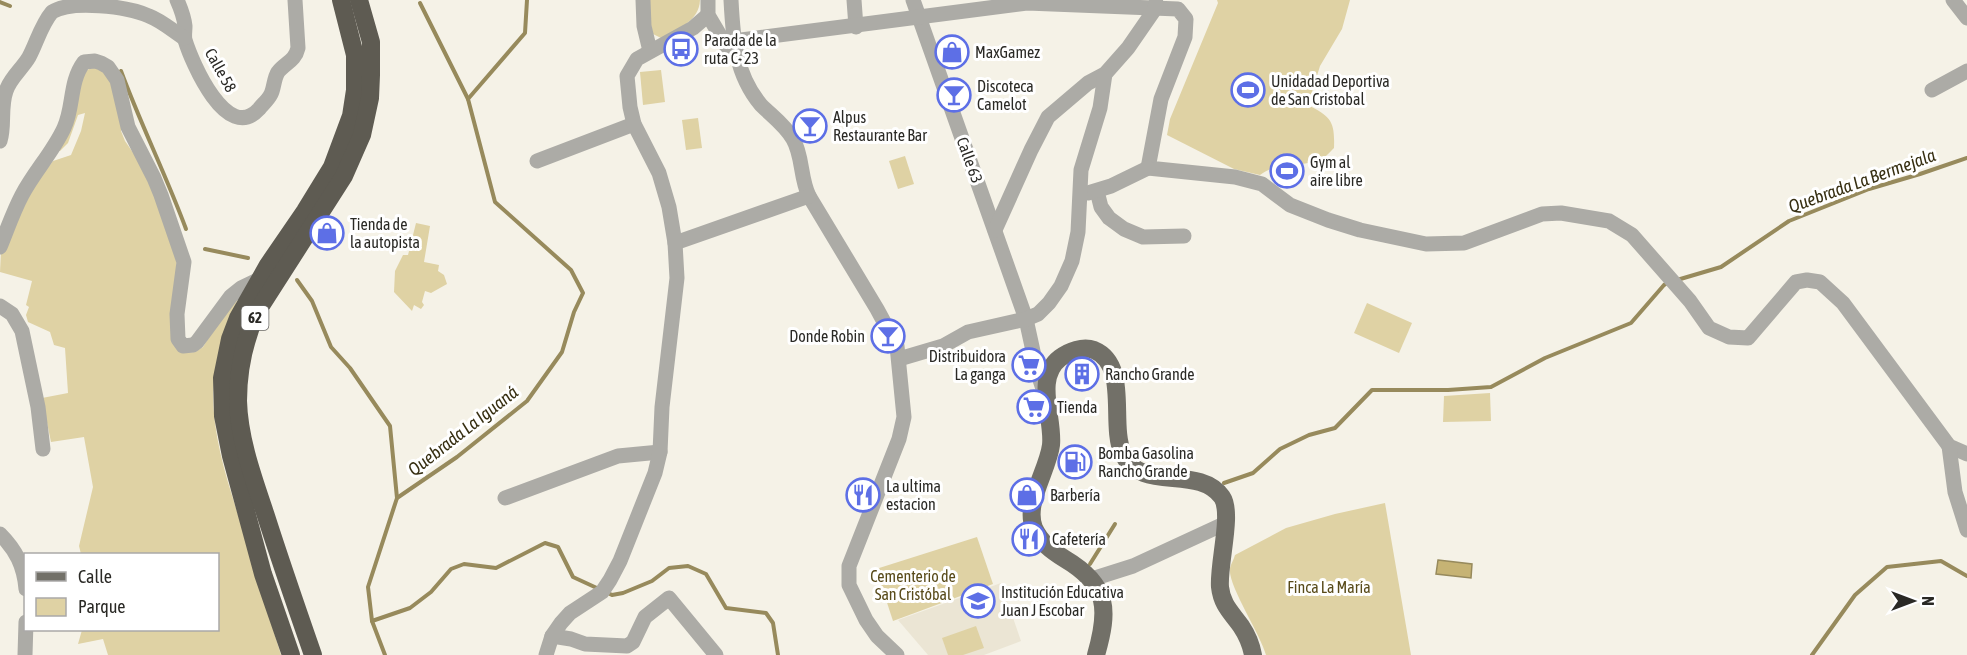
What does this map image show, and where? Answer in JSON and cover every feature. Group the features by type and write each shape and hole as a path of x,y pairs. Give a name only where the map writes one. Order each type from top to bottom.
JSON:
{"highway":[{"name":"62","path":"291,655 262,574 231,456 222,408 222,378 230,339 238,318 260,279 332,167 351,116 355,90 355,55 341,0"},
{"name":"62","path":"313,655 256,485 238,403 239,376 242,353 257,312 344,176 362,135 370,98 371,64 370,42 359,0"}],"main road":[{"path":"1096,655 1103,632 1105,613 1102,594 1092,579 1041,541 1033,525 1033,508 1037,488 1051,445 1052,425 1046,398 1053,365 1060,358 1080,349 1090,349 1100,353 1108,360 1114,372 1118,440 1130,465 1139,472 1208,485 1222,497 1226,523 1220,567 1223,603 1250,641 1253,655"}],"street":[{"path":"0,141 3,122 2,103 6,89 28,59 41,29 58,7 88,0 111,4 151,16 184,38"},
{"path":"177,0 182,10 184,38"},
{"name":"Calle 58","path":"184,38 216,102 231,115 242,117 256,112 271,94 278,73 296,56 298,48 295,0"},
{"path":"643,0 644,26 650,51"},
{"path":"731,0 733,41 741,73"},
{"path":"854,0 856,27"},
{"name":"Calle 63","path":"913,0 1026,319 1038,374 1046,398"},
{"path":"1953,0 1967,18"},
{"path":"733,41 919,19 1027,2 1156,4 1178,9 1186,19 1185,37 1161,99 1148,168"},
{"path":"995,230 1048,117 1088,83 1105,74 1128,48 1156,4"},
{"path":"546,655 552,636 570,613 605,588 620,561 655,472 660,452 662,407 677,278 675,243 669,207 659,173 634,124 627,76 637,59 698,25 708,8"},
{"path":"708,8 749,89 792,137 798,149 804,186 809,196 897,346 904,417 895,450 849,566 849,585 876,636 897,655"},
{"path":"0,247 21,196 64,128 75,77 87,60 108,67 117,80 129,128 154,178 184,262 177,314 180,343 188,346 197,342 231,296 241,288 260,279"},
{"path":"1932,90 1967,71"},
{"path":"899,358 943,346 968,332 1026,319 1038,314 1049,303 1061,286 1072,261 1078,232 1081,170 1100,108 1105,74"},
{"path":"537,161 634,124"},
{"path":"1079,196 1097,191 1148,168 1235,177 1262,184 1290,205 1328,220 1360,230 1426,244 1464,243 1542,214 1561,213 1609,221 1632,235 1690,301 1709,328 1729,337 1748,338 1796,282 1807,280 1820,282 1843,303 1949,446 1955,492 1967,530"},
{"path":"1097,191 1101,207 1109,218 1124,229 1143,237 1184,236"},
{"path":"675,243 809,196"},
{"path":"0,306 12,314 22,332 39,413 43,449"},
{"path":"1949,446 1967,454"},
{"path":"505,498 618,456 660,452"},
{"path":"1092,579 1133,566 1226,523"},
{"path":"0,534 9,543 21,564 24,579"},
{"path":"552,636 585,644 627,646 633,642 645,617 666,598 679,609 711,653"},
{"path":"25,655 26,631"}],"shaded area":[{"path":"1438,560 1472,564 1471,578 1436,574"},
{"name":"Institución Educativa Juan J Escobar","path":"1001,583 1021,641 984,655 928,655 898,620"}],"green space":[{"path":"645,0 700,0 699,8 692,19 661,38 653,34"},
{"name":"Unidadad Deportiva de San Cristobal","path":"1217,0 1350,0 1342,29 1320,66 1308,105 1327,117 1334,132 1334,148 1323,158 1281,166 1260,175 1234,169 1167,135 1170,119 1218,3"},
{"path":"95,67 110,75 122,120 121,131 125,141 145,170 177,260 171,338 181,353 195,352 203,347 221,317 239,296 222,343 216,368 213,393 214,410 218,444 227,477 281,655 108,655 103,639 78,644 82,631 219,631 219,553 81,553 79,546 93,487 84,437 51,442 42,398 68,393 65,348 54,345 50,332 28,322 26,315 29,307 26,305 32,281 0,272 1,251 30,190 53,161 71,155 81,131 85,113 78,115 68,143 60,151 55,150 84,71"},
{"path":"661,70 665,102 643,105 640,72"},
{"path":"698,118 702,148 686,150 682,120"},
{"path":"905,156 914,184 898,189 889,161"},
{"path":"416,223 430,226 424,262 439,265 438,271 444,275 447,284 431,293 425,291 422,302 424,305 421,309 414,305 412,311 394,292 395,271 403,255 408,255"},
{"path":"1367,303 1412,323 1399,353 1354,333"},
{"path":"1490,393 1491,421 1443,422 1444,396"},
{"name":"Finca La María","path":"1385,503 1411,655 1266,655 1230,576 1230,568 1235,555 1286,528"},
{"name":"Cementerio de San Cristóbal","path":"977,537 993,584 893,621 876,569"},
{"path":"976,626 984,648 963,655 948,655 942,638"}],"waterway":[{"name":"Quebrada La Iguaná","path":"385,655 372,621 368,587 397,498 457,457 527,401 562,352 574,312 583,293 571,270 495,202 468,99 525,33 527,0"},
{"path":"0,2 10,6"},
{"path":"420,3 468,99"},
{"path":"121,71 186,229"},
{"name":"Quebrada La Bermejala","path":"1677,280 1721,267 1789,221 1869,189 1967,158"},
{"path":"205,249 248,258"},
{"path":"297,280 312,301 331,347 350,368 390,426 397,498"},
{"name":"Quebrada La Bermejala","path":"1224,483 1253,473 1280,449 1309,435 1335,428 1372,390 1448,390 1491,387 1545,358 1631,323 1667,283"},
{"path":"1090,564 1115,524"},
{"path":"372,621 410,608 431,592 451,569 464,564 496,568 545,543 558,547 573,577 599,589"},
{"path":"1812,655 1855,595 1887,567 1941,561 1967,576"},
{"path":"606,592 612,595 623,593 652,581 669,568 688,566 706,574 726,608 766,613 773,623 778,655"}],"place":[{"name":"Parada de la ruta C- 23","path":"681,49"},
{"name":"MaxGamez","path":"952,52"},
{"name":"Unidadad Deportiva de San Cristobal","path":"1248,90"},
{"name":"Discoteca Camelot","path":"954,95"},
{"name":"Alpus Restaurante Bar","path":"810,126"},
{"name":"Gym al aire libre","path":"1287,171"},
{"name":"Tienda de la autopista","path":"327,233"},
{"name":"Donde Robin","path":"888,336"},
{"name":"Distribuidora La ganga","path":"1029,365"},
{"name":"Rancho Grande","path":"1082,374"},
{"name":"Tienda","path":"1034,407"},
{"name":"Bomba Gasolina Rancho Grande","path":"1075,462"},
{"name":"La ultima estacion","path":"863,495"},
{"name":"Barbería","path":"1027,495"},
{"name":"Cafetería","path":"1029,539"},
{"name":"Institución Educativa Juan J Escobar","path":"978,601"}]}
